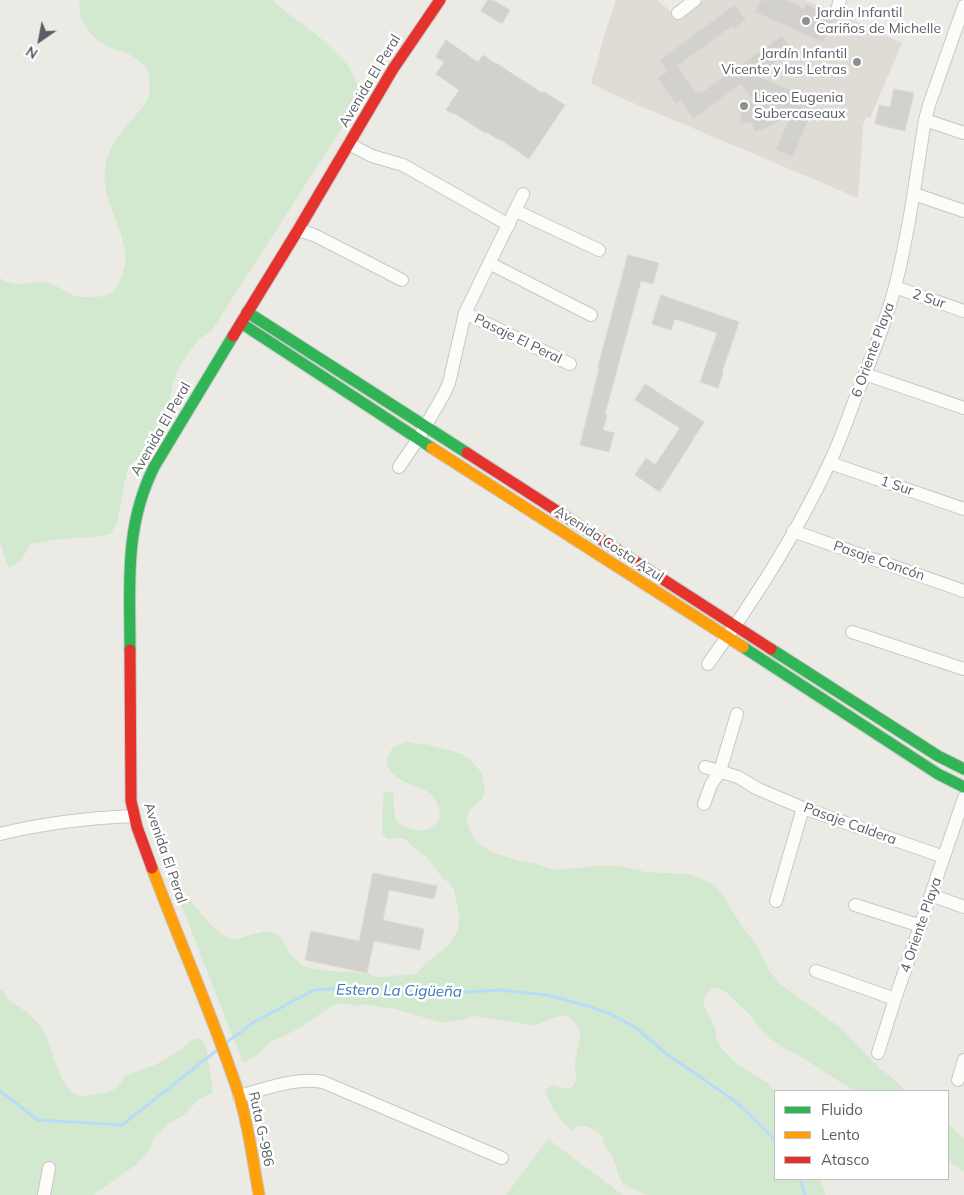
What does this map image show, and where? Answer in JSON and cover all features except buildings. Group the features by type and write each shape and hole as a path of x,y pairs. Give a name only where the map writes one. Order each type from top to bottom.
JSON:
{"street":[{"name":"Avenida El Peral","path":"230,1070 210,1014 160,890 134,816 131,801 130,557 135,518 144,489 154,468 393,69 440,0"},
{"path":"678,13 694,0"},
{"path":"836,13 840,0"},
{"name":"6 Oriente Playa","path":"708,664 735,626 794,532 830,463 865,374 895,287 914,194 925,120 935,86 964,6"},
{"path":"925,120 964,133"},
{"path":"349,144 372,156 403,165 509,225"},
{"path":"399,467 418,440 450,383 466,314 523,194"},
{"path":"914,194 964,211"},
{"path":"516,211 599,250"},
{"path":"298,230 314,235 402,280"},
{"path":"490,263 591,315"},
{"name":"2 Sur","path":"895,287 964,311"},
{"name":"Avenida Costa Azul","path":"248,312 938,756 964,770"},
{"name":"Pasaje El Peral","path":"466,314 570,364"},
{"name":"Avenida Costa Azul","path":"241,323 418,440 938,774 964,787"},
{"path":"865,374 964,408"},
{"name":"1 Sur","path":"830,463 964,509"},
{"name":"Pasaje Concón","path":"794,532 964,591"},
{"path":"852,632 964,669"},
{"path":"704,804 711,785 720,771 737,714"},
{"name":"Pasaje Caldera","path":"704,767 738,777 758,789 803,808 944,858"},
{"name":"4 Oriente Playa","path":"878,1053 964,798"},
{"path":"776,901 803,808"},
{"path":"0,834 76,820 134,816"},
{"path":"931,895 964,907"},
{"path":"855,905 921,926"},
{"path":"816,971 895,998"},
{"path":"958,1080 964,1060"},
{"name":"Ruta G-986","path":"230,1070 239,1096 250,1143 259,1195"},
{"path":"239,1096 297,1081 313,1080 323,1082 502,1158"},
{"path":"44,1195 49,1168"}],"shaded area":[{"name":"Liceo Eugenia Subercaseaux","path":"616,0 657,0 681,20 704,0 804,0 843,15 902,43 870,118 866,117 863,126 858,198 612,94 591,83"}],"green space":[{"path":"80,0 273,0 323,40 347,64 356,80 361,98 212,330 198,340 179,367 173,383 168,418 163,434 128,468 118,519 111,534 30,544 22,559 9,569 0,541 0,278 14,284 44,282 79,297 107,295 115,290 118,286 126,258 121,234 105,187 106,163 116,140 144,106 150,93 150,81 146,68 131,55 108,47 93,36 82,19 79,10"},
{"path":"409,742 426,744 462,754 469,759 482,773 485,791 482,799 470,810 466,818 472,836 478,843 494,853 551,869 619,866 646,872 689,874 714,885 726,899 730,908 756,944 768,969 780,984 842,1029 879,1068 894,1079 904,1090 858,1090 848,1087 771,1039 727,993 719,988 712,988 706,995 703,1003 715,1029 716,1038 720,1046 738,1065 768,1083 774,1091 774,1180 820,1180 825,1195 647,1195 628,1187 622,1182 616,1165 604,1145 602,1136 587,1126 578,1126 572,1130 567,1126 556,1112 545,1090 553,1085 571,1088 576,1081 575,1063 581,1032 570,1018 565,1016 559,1016 532,1025 475,1016 443,1023 392,1008 340,1003 333,1005 298,1029 269,1043 257,1055 243,1063 175,889 187,897 221,934 234,940 267,931 275,933 282,939 290,954 303,966 329,971 367,973 374,977 416,974 427,962 449,945 458,931 459,914 454,890 450,883 443,879 427,857 404,838 387,839 382,833 385,791 393,793 396,819 408,828 425,830 431,828 439,819 440,812 438,804 431,794 408,783 390,770 387,760 394,746"},
{"path":"0,990 14,1004 30,1015 41,1027 66,1084 80,1096 111,1091 120,1084 125,1076 157,1064 192,1040 199,1038 205,1044 213,1093 200,1098 184,1115 169,1123 154,1137 148,1152 137,1164 93,1195 0,1195"},
{"path":"949,1125 964,1139 964,1172 949,1162"},
{"path":"548,1139 623,1195 506,1195"}],"waterway":[{"name":"Estero La Cigüeña","path":"227,1042 254,1022 314,990 360,987 439,994 499,990 547,995 611,1014 636,1028 668,1055 732,1099 774,1139"},
{"name":"Estero La Cigüeña","path":"0,1091 38,1120 122,1125 216,1051"},
{"name":"Estero La Cigüeña","path":"800,1180 805,1195"}],"traffic: fast":[{"path":"247,312 467,453"},
{"path":"241,323 432,448"},
{"path":"130,650 131,557 133,534 144,489 154,467 233,336"},
{"path":"743,647 938,774 964,787"},
{"path":"771,649 938,756 964,769"}],"traffic: slow":[{"path":"432,448 743,647"},
{"path":"152,868 219,1038 239,1095 248,1132 259,1195"}],"traffic: jam":[{"path":"233,336 393,69 440,0"},
{"path":"467,453 771,649"},
{"path":"130,650 131,801 137,827 152,868"}],"place":[{"name":"Jardin Infantil Cariños de Michelle","path":"806,21"},
{"name":"Jardín Infantil Vicente y las Letras","path":"857,62"},
{"name":"Liceo Eugenia Subercaseaux","path":"744,106"}]}
